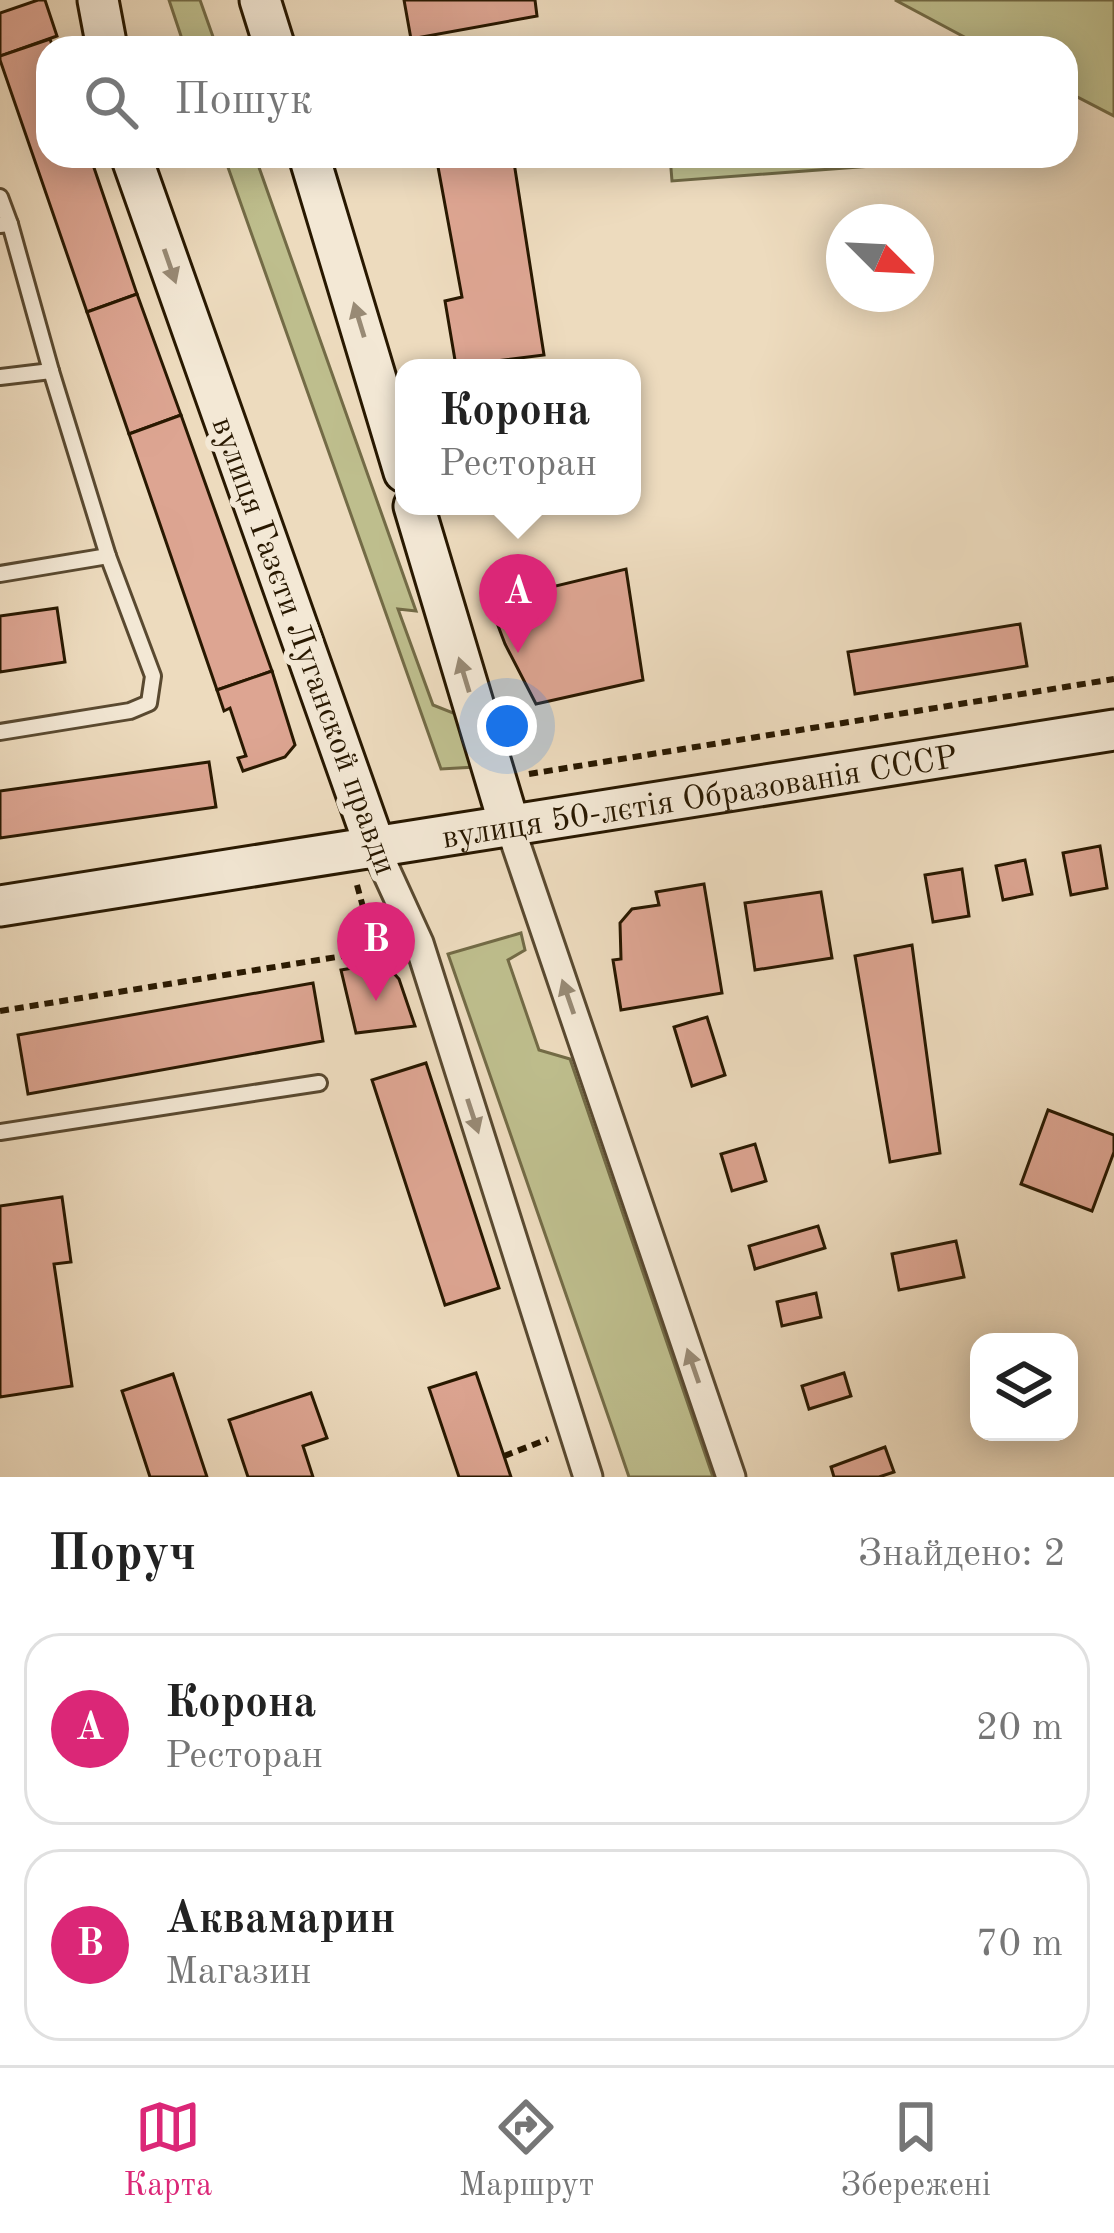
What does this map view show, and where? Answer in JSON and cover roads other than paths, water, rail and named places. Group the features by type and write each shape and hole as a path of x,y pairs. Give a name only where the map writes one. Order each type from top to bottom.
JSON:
{"street":[{"path":"98,0 105,36"},
{"path":"260,0 271,36"},
{"name":"вулиця Газєти Луганской правди","path":"135,168 376,849 418,943 588,1477"},
{"path":"313,168 395,442"},
{"path":"417,515 510,827 731,1477"},
{"name":"вулиця 50-лєтія Образованія СССР","path":"0,906 1114,730"}],"lane":[{"path":"0,197 109,556 153,676 149,704 130,711 0,732"},
{"path":"0,377 50,371"},
{"path":"0,574 109,556"},
{"path":"0,1132 319,1083"}],"place":[{"name":"Корона","path":"518,653"},
{"name":"Аквамарин","path":"376,1001"}]}
